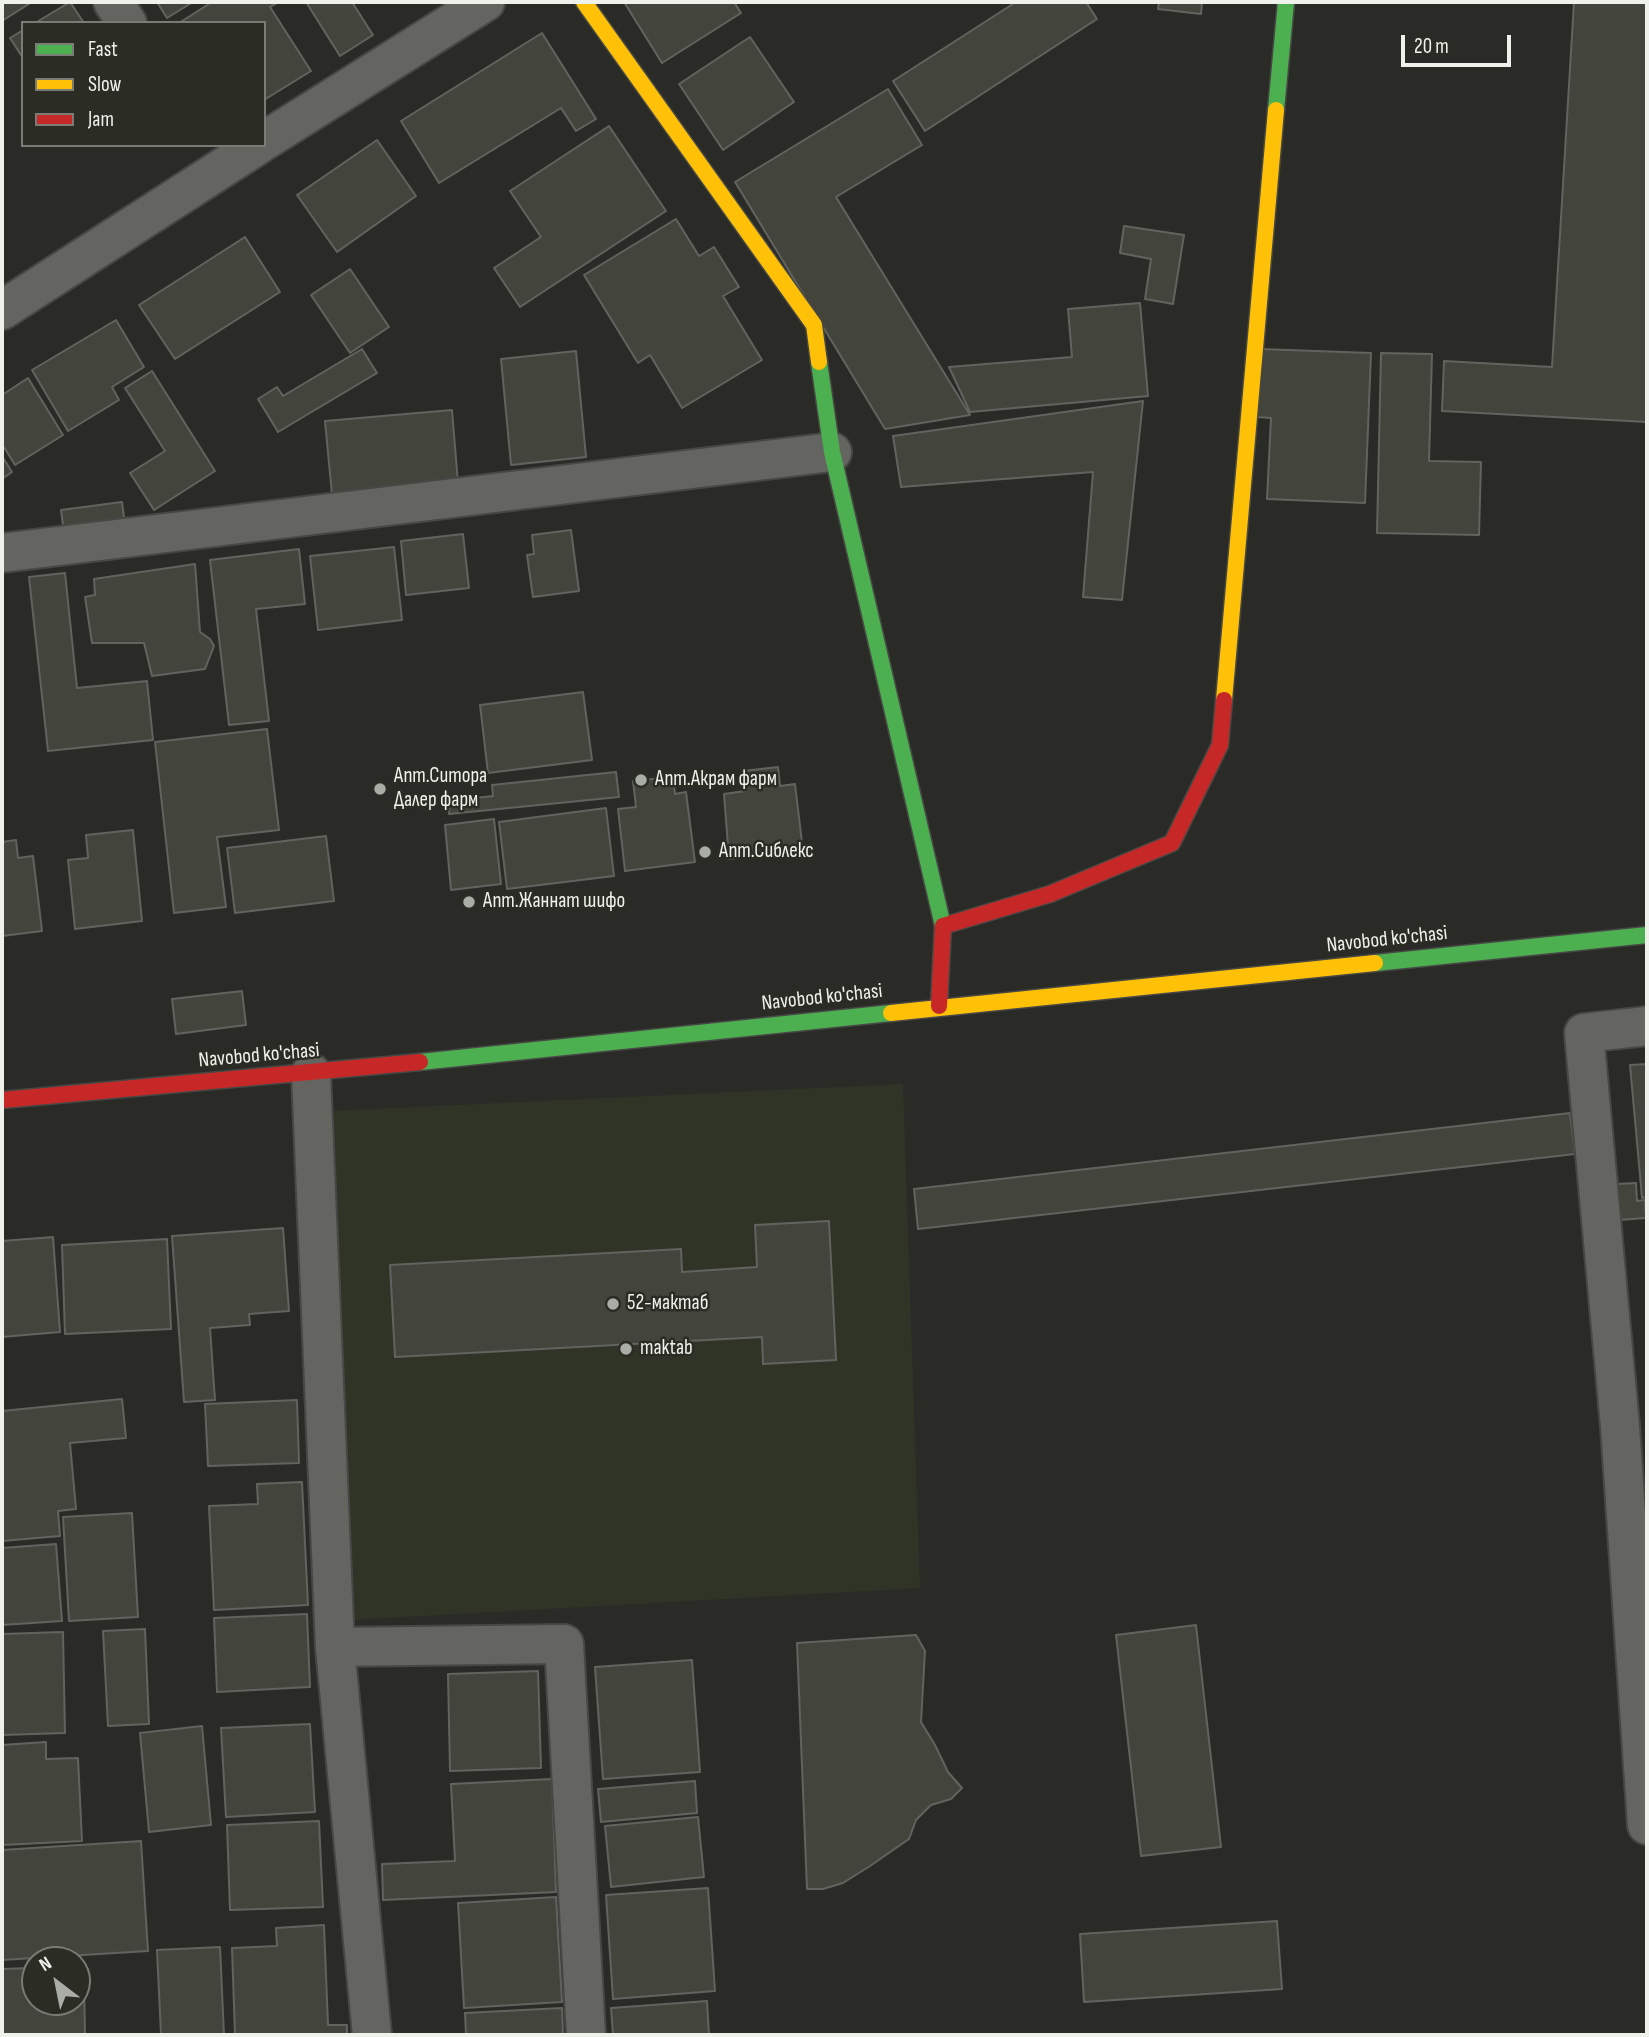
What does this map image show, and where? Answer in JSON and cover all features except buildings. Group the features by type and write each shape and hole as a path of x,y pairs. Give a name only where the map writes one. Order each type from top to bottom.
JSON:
{"street":[{"path":"113,2 126,21"},
{"path":"266,140 485,2"},
{"path":"584,2 814,325 832,452 943,926 939,1006"},
{"path":"943,926 1050,894 1172,843 1220,745 1286,2"},
{"path":"2,310 215,156 250,147"},
{"path":"2,553 832,452"},
{"name":"Navobod ko'chasi","path":"2,1100 311,1073 939,1006 1647,935"},
{"path":"1647,1026 1584,1033 1634,1424 1647,1825"},
{"path":"311,1073 335,1647 372,2035"},
{"path":"335,1647 564,1644 586,2035"}],"shaded area":[{"name":"maktab","path":"903,1084 920,1588 351,1620 330,1111"}],"traffic: fast":[{"path":"1276,110 1286,2"},
{"path":"819,362 832,452 943,926"},
{"path":"1375,963 1647,935"},
{"path":"420,1062 891,1013"}],"traffic: slow":[{"path":"584,2 814,325 819,362"},
{"path":"1224,700 1276,110"},
{"path":"891,1013 1375,963"}],"traffic: jam":[{"path":"939,1006 943,926 1050,894 1172,843 1220,745 1224,700"},
{"path":"2,1100 420,1062"}],"place":[{"name":"Апт.Акрам фарм","path":"641,780"},
{"name":"Апт.Ситора Далер фарм","path":"380,789"},
{"name":"Апт.Сиблекс","path":"705,852"},
{"name":"Апт.Жаннат шифо","path":"469,902"},
{"name":"52-мактаб","path":"613,1304"},
{"name":"maktab","path":"626,1349"}]}
